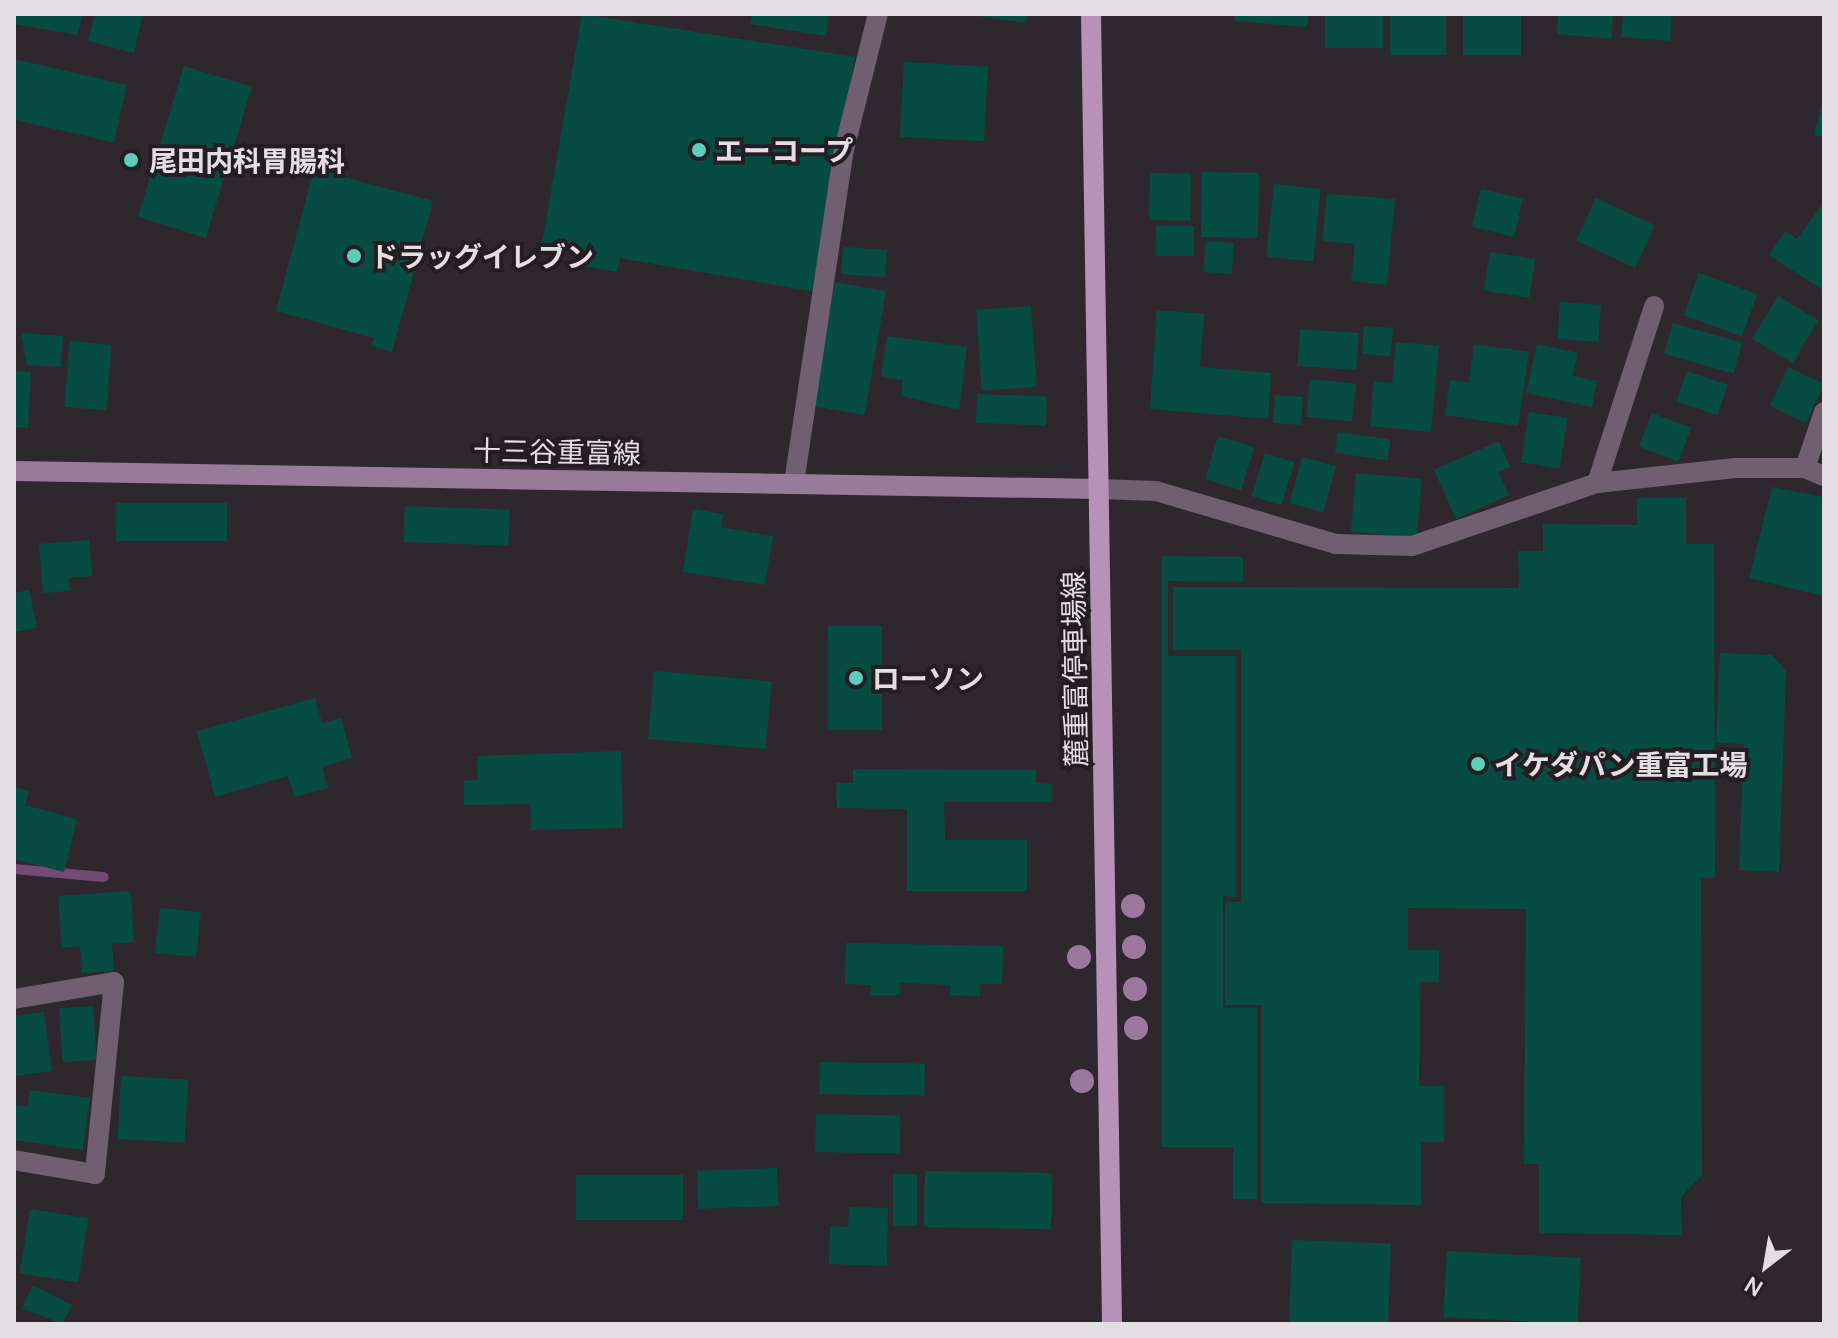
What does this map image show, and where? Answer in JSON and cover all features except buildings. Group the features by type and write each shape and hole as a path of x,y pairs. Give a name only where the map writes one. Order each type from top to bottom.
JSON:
{"main road":[{"name":"麓重富停車場線","path":"1091,14 1112,1324"},
{"name":"十三谷重富線","path":"14,471 1099,489"}],"street":[{"path":"794,483 843,154 878,14"},
{"path":"1597,483 1654,306"},
{"path":"1099,489 1156,491 1336,544 1412,546 1597,483 1814,472 1824,412"},
{"path":"14,999 114,982 95,1174 14,1160"}],"waterway":[{"path":"14,869 104,877"}],"place":[{"name":"エーコープ","path":"699,150"},
{"name":"尾田内科胃腸科","path":"131,160"},
{"name":"ドラッグイレブン","path":"354,256"},
{"name":"ローソン","path":"856,678"},
{"name":"イケダパン重富工場","path":"1478,764"}]}
